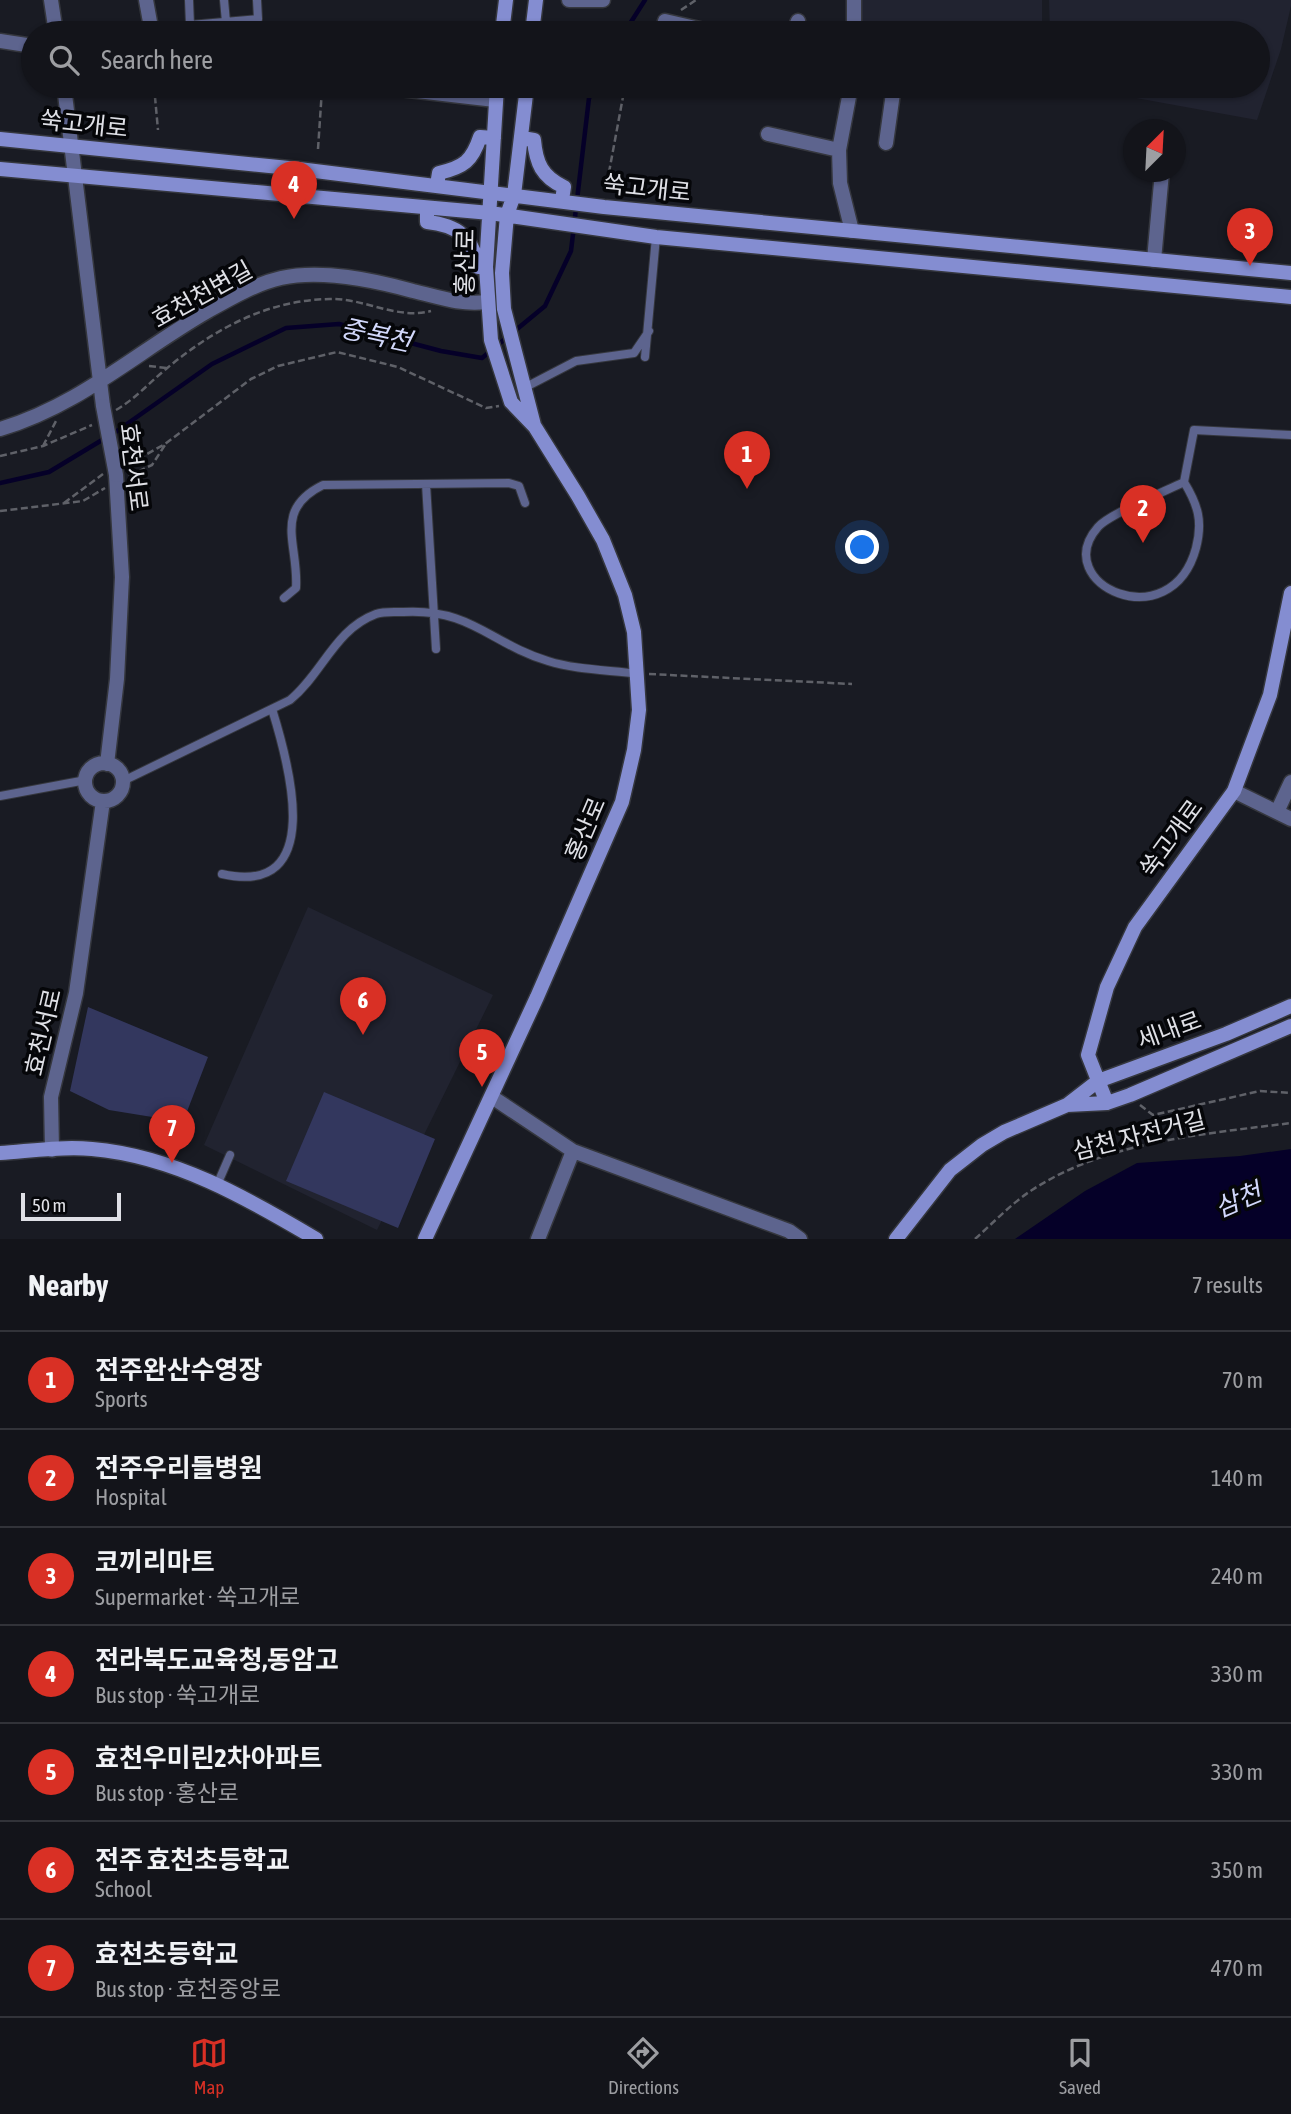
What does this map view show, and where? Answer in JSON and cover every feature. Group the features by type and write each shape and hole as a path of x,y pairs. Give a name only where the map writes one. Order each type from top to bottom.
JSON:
{"street":[{"path":"51,0 54,21"},
{"path":"146,0 150,21"},
{"path":"503,21 506,0"},
{"path":"534,21 536,0"},
{"path":"569,0 603,0"},
{"path":"854,0 854,21"},
{"path":"0,41 21,44"},
{"name":"효천서로","path":"66,98 104,413 116,478 122,577 117,679 107,764"},
{"name":"홍산로","path":"425,1239 492,1097 622,802 634,750 639,674 634,632 625,595 603,540 534,427 511,402 491,340 486,267 496,98"},
{"name":"홍산로","path":"526,98 514,195 507,215 502,272 504,309 534,427"},
{"path":"849,98 839,150 840,183 852,232"},
{"path":"886,143 892,98"},
{"path":"768,134 839,150"},
{"path":"437,185 439,173 460,168 473,157 480,137 494,138"},
{"path":"522,138 534,139 536,160 553,183 564,187 558,200"},
{"name":"쑥고개로","path":"0,139 437,185 604,207 1291,273"},
{"name":"쑥고개로","path":"0,169 490,213 656,237 1291,297"},
{"path":"1154,260 1161,182"},
{"path":"427,208 427,222 458,230 474,247 478,267 486,267"},
{"name":"효천천변길","path":"0,429 65,404 189,322 240,293 281,278 326,276 371,281 487,309"},
{"name":"쑥고개로","path":"1107,1103 1088,1055 1107,987 1135,927 1234,791 1270,695 1291,593"},
{"path":"107,764 118,770 123,781 120,793 103,801 92,797 86,780 90,769 107,764"},
{"path":"1277,812 1291,782"},
{"path":"1234,791 1291,819"},
{"name":"효천서로","path":"52,1150 51,1097 76,993 103,801"},
{"name":"세내로","path":"896,1239 950,1170 1004,1132 1067,1105 1098,1081 1226,1034 1291,1006"},
{"name":"세내로","path":"1067,1105 1107,1103 1130,1095 1291,1026"},
{"path":"492,1097 573,1151 792,1236"},
{"path":"0,1153 90,1148 124,1153 188,1172 246,1198 316,1239"},
{"path":"538,1239 573,1151"}],"lane":[{"path":"188,0 190,21"},
{"path":"224,0 226,21"},
{"path":"237,21 258,19 257,0"},
{"path":"645,357 656,237"},
{"path":"524,388 576,361 634,353 649,331"},
{"path":"1184,482 1099,525 1087,543 1088,566 1098,581 1113,593 1138,598 1148,595 1178,584 1190,567 1201,524 1198,504 1184,482 1194,430 1291,435"},
{"path":"284,598 296,588 297,572 290,536 293,515 298,501 323,485 509,483 519,486 525,503"},
{"path":"426,484 436,649"},
{"path":"123,781 272,709 308,685 340,637 377,614 422,611 461,618 492,633 516,649 550,662 639,674"},
{"path":"222,874 241,878 264,874 286,858 293,832 290,783 272,709"},
{"path":"0,796 86,780"},
{"path":"217,1185 230,1155"}],"path":[{"path":"156,98 158,130"},
{"path":"318,149 321,98"},
{"path":"607,183 623,98"},
{"path":"0,456 43,446 79,433 104,413 131,401 167,368 247,316 279,304 333,299 393,311 421,313 434,310"},
{"path":"0,511 83,501 116,478 152,465 165,444 251,379 278,366 337,352 398,367 486,408 511,402"},
{"path":"43,446 65,404"},
{"path":"639,674 852,684"},
{"name":"삼천 자전거길","path":"1130,1095 1153,1115 1260,1091 1291,1093"},
{"name":"삼천 자전거길","path":"975,1239 1031,1190 1084,1163 1191,1136 1291,1124"}],"shaded area":[{"path":"859,0 1042,0 1042,21 855,21"},
{"path":"1049,0 1291,0 1281,49 1270,82 1270,21 1050,21"},
{"path":"1136,98 1264,98 1257,120"},
{"path":"308,907 493,995 377,1230 204,1145"},
{"path":"88,1007 208,1057 183,1122 109,1110 70,1091"},
{"path":"324,1092 435,1139 398,1228 286,1181"}],"water":[{"name":"삼천","path":"1291,1149 1291,1239 1015,1239 1085,1191 1137,1163 1240,1156"}],"waterway":[{"name":"중복천","path":"632,21 645,0"},
{"name":"중복천","path":"0,483 49,472 117,431 212,364 286,328 339,324 441,351 482,358 545,306 571,251 589,98"}],"place":[{"name":"전라북도교육청,동암고","path":"294,219"},
{"name":"코끼리마트","path":"1250,266"},
{"name":"전주완산수영장","path":"747,489"},
{"name":"전주우리들병원","path":"1143,543"},
{"name":"전주 효천초등학교","path":"363,1035"},
{"name":"효천우미린2차아파트","path":"482,1087"},
{"name":"효천초등학교","path":"172,1163"}]}
